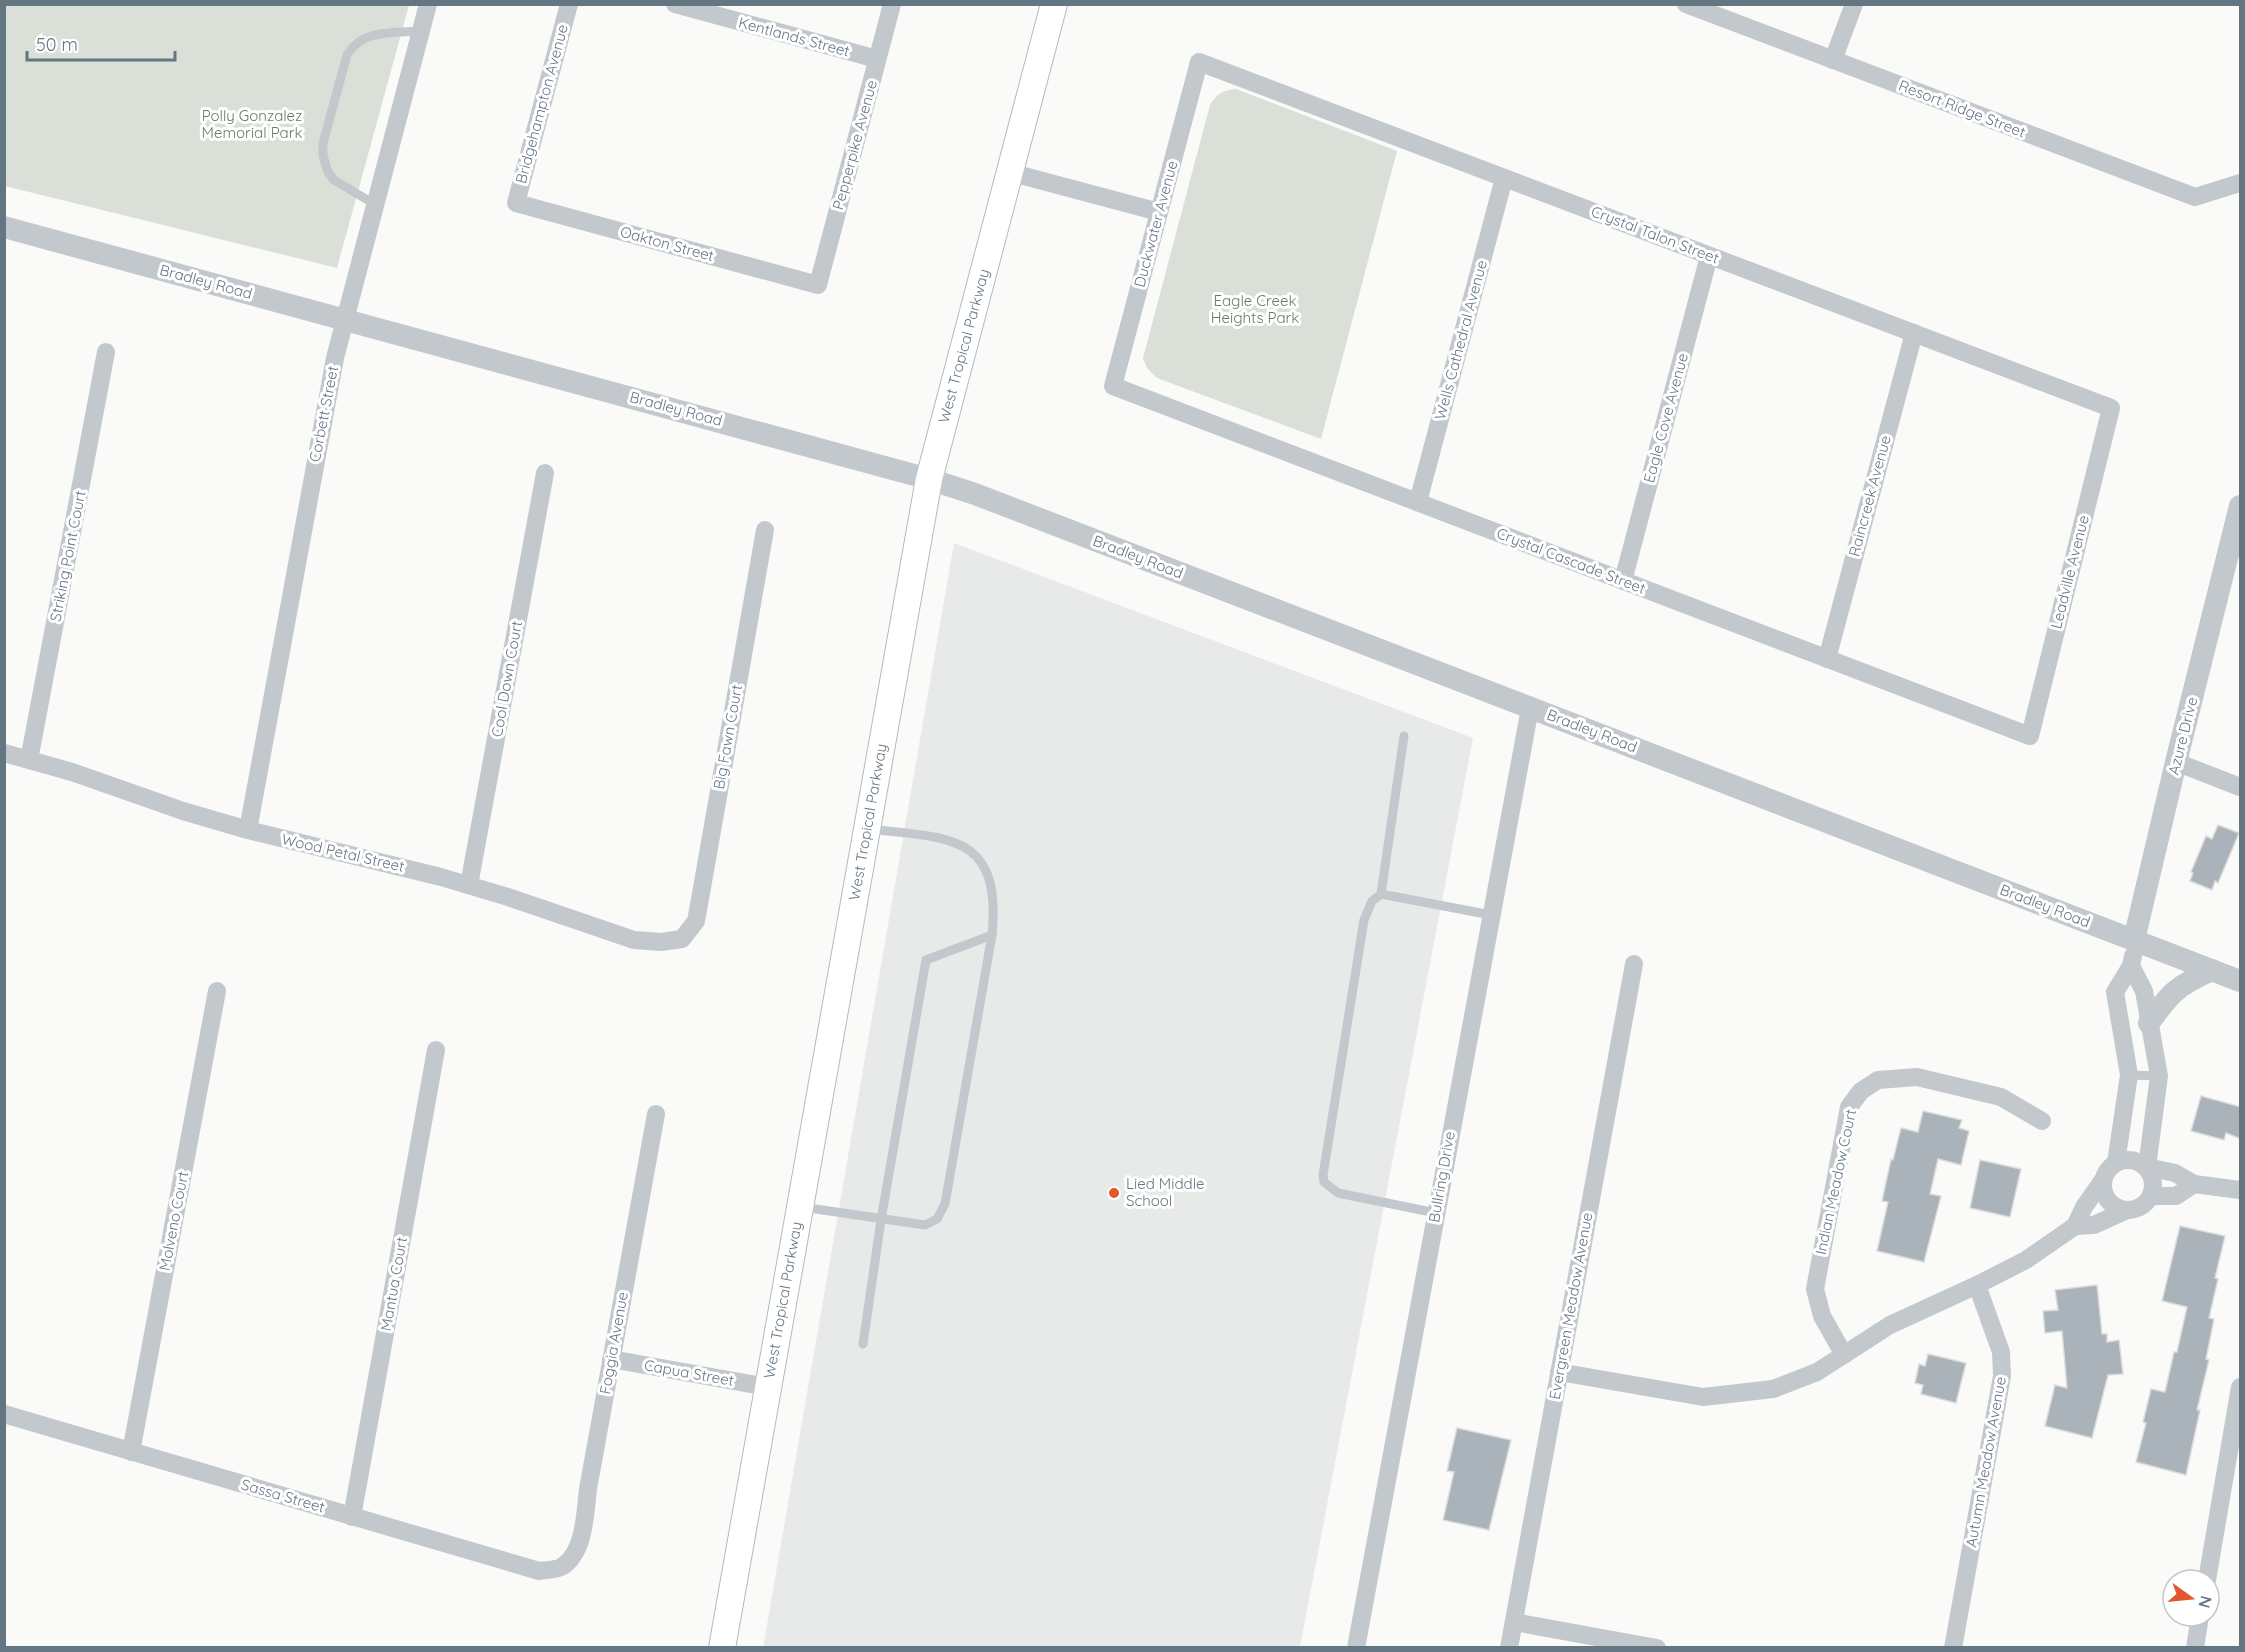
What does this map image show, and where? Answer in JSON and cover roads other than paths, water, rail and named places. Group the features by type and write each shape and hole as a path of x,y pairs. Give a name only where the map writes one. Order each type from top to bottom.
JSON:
{"main road":[{"name":"West Tropical Parkway","path":"722,1647 929,479 1054,4"}],"street":[{"name":"Corbett Street","path":"248,831 335,358 428,4"},
{"name":"Bridgehampton Avenue","path":"516,203 569,4"},
{"name":"Kentlands Street","path":"675,4 877,59"},
{"name":"Pepperpike Avenue","path":"818,285 892,4"},
{"name":"Resort Ridge Street","path":"1686,4 2195,197 2240,183"},
{"path":"1833,60 1854,4"},
{"name":"Crystal Talon Street","path":"1199,62 2111,408"},
{"name":"Duckwater Avenue","path":"1113,386 1199,62"},
{"path":"1009,172 1159,212"},
{"name":"Wells Cathedral Avenue","path":"1418,502 1504,178"},
{"name":"Oakton Street","path":"516,203 818,285"},
{"name":"Bradley Road","path":"4,227 929,479 975,494 2241,981"},
{"name":"Eagle Cove Avenue","path":"1623,580 1709,256"},
{"name":"Raincreek Avenue","path":"1827,659 1914,333"},
{"name":"Striking Point Court","path":"29,760 106,352"},
{"name":"Crystal Cascade Street","path":"1113,386 2030,736"},
{"name":"Leadville Avenue","path":"2030,736 2111,408"},
{"name":"Cool Down Court","path":"469,885 545,473"},
{"name":"Azure Drive","path":"2116,1163 2129,1075 2115,992 2131,966 2134,940 2176,762 2241,506"},
{"name":"Big Fawn Court","path":"682,939 696,921 765,530"},
{"name":"Bullring Drive","path":"1356,1647 1530,708"},
{"name":"Wood Petal Street","path":"4,753 72,772 248,831 408,868 469,885 634,940 661,942 682,939"},
{"path":"2176,762 2241,787"},
{"name":"Evergreen Meadow Avenue","path":"1509,1647 1634,964"},
{"path":"2074,1226 2094,1225 2127,1210 2141,1207 2151,1196 2153,1181 2147,1167 2159,1076 2144,991 2131,966"},
{"path":"2149,1023 2165,999 2178,987 2212,970"},
{"name":"Molveno Court","path":"131,1452 218,991"},
{"name":"Mantua Court","path":"352,1516 436,1050"},
{"name":"Indian Meadow Court","path":"1844,1355 1822,1316 1815,1289 1849,1107 1861,1091 1878,1080 1917,1077 2001,1097 2042,1121"},
{"name":"Foggia Avenue","path":"562,1567 577,1550 584,1522 656,1114"},
{"path":"1559,1372 1703,1397 1773,1389 1816,1372 1890,1325 2026,1260 2074,1226 2084,1206 2106,1173 2116,1163 2131,1160 2147,1167 2175,1173 2194,1184 2241,1190"},
{"path":"2103,1180 2108,1200 2113,1205 2127,1210"},
{"path":"2151,1196 2176,1196 2194,1184"},
{"name":"Autumn Meadow Avenue","path":"1953,1647 2002,1376 2001,1352 1977,1285"},
{"name":"Capua Street","path":"611,1359 768,1387"},
{"path":"2209,1568 2237,1431 2241,1387"},
{"name":"Sassa Street","path":"4,1414 539,1572 562,1567"},
{"path":"1514,1622 1657,1647"},
{"path":"2194,1647 2198,1628"}],"lane":[{"path":"376,205 334,180 325,164 323,143 347,55 352,45 362,38 373,35 421,31"},
{"path":"1404,736 1381,894 1372,901 1364,920 1323,1175 1324,1182 1338,1193 1436,1213"},
{"path":"799,1207 925,1225 937,1219 945,1204 992,936 994,910 992,889 986,869 974,854 961,844 938,837 866,828"},
{"path":"1381,894 1491,915"},
{"path":"863,1344 881,1220 926,960 992,936"},
{"path":"2129,1075 2159,1076"}],"place":[{"name":"Lied Middle School","path":"1114,1193"}],"park label":[{"name":"Polly Gonzalez Memorial Park","path":"252,124"},
{"name":"Eagle Creek Heights Park","path":"1255,310"}]}
